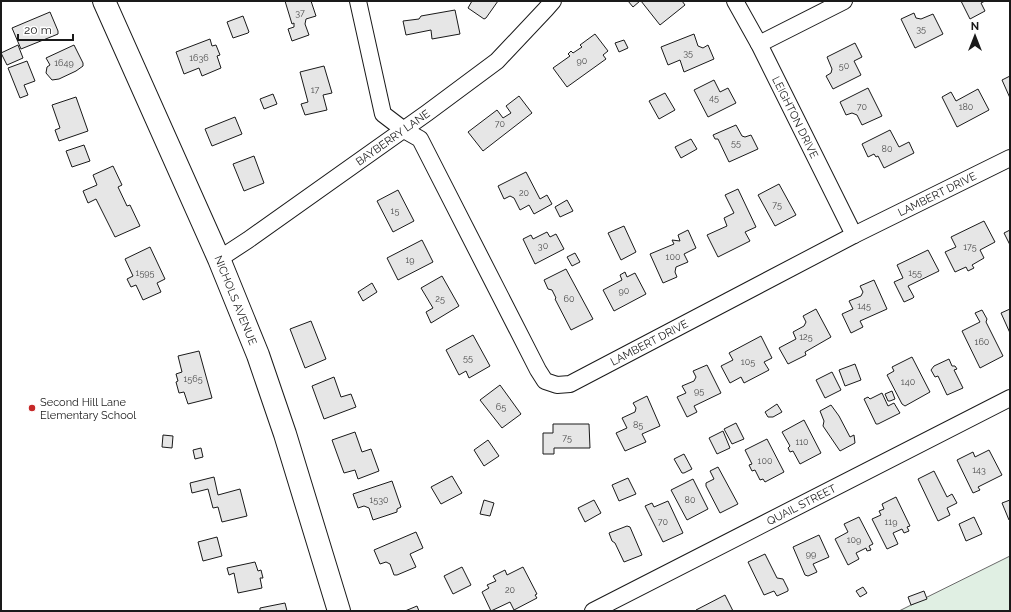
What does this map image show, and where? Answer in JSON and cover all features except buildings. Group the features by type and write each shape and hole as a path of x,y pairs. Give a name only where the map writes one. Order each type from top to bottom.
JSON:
{"main road":[{"name":"NICHOLS AVENUE","path":"104,1 219,259 258,355 285,434 339,611"}],"street":[{"name":"LAMBERT DRIVE","path":"358,1 383,114 404,130 420,139 538,370 545,381 557,385 570,384 854,235 1010,158"},
{"name":"BAYBERRY LANE","path":"219,259 404,130 498,61 553,1"},
{"name":"LEIGHTON DRIVE","path":"735,1 759,44 854,235"},
{"path":"759,44 844,1"},
{"name":"QUAIL STREET","path":"593,611 1010,398"}],"green space":[{"path":"1010,556 1010,611 899,611"}],"place":[{"name":"Second Hill Lane Elementary School","path":"32,408"}]}
